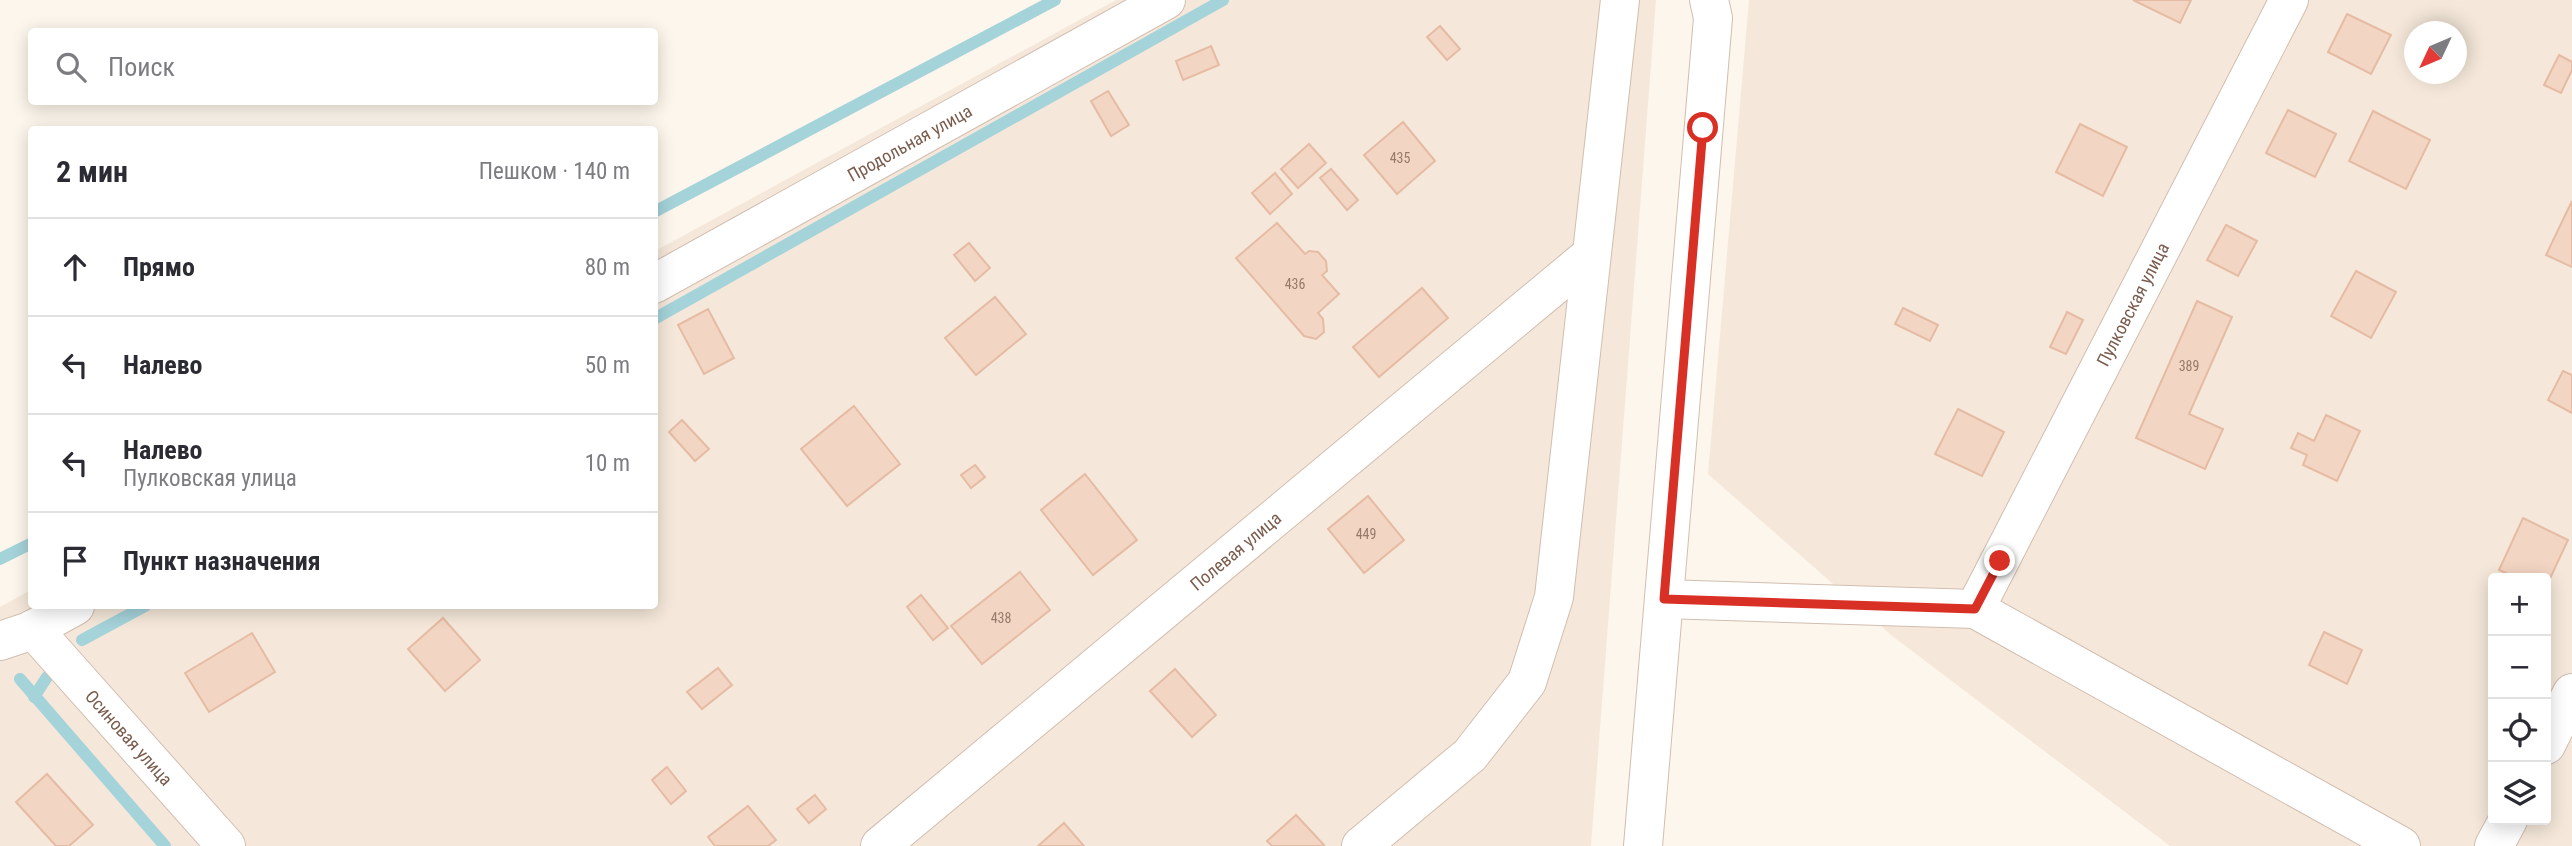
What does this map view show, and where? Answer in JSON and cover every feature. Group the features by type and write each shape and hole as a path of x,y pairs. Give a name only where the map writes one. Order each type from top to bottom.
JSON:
{"street":[{"name":"Продольная улица","path":"658,282 1166,0"},
{"path":"1361,846 1470,755 1528,682 1554,597 1620,0"},
{"path":"1643,846 1713,18 1709,0"},
{"name":"Пулковская улица","path":"1975,609 2289,0"},
{"name":"Полевая улица","path":"880,846 1591,255"},
{"path":"1664,599 1975,609 2402,846"},
{"path":"17,635 69,609"},
{"name":"Осиновая улица","path":"17,635 226,846"},
{"path":"2551,735 2572,693"},
{"path":"2494,846 2505,825"}],"shaded area":[{"path":"1116,0 1656,0 1591,846 0,846 0,607 28,592 28,609 658,609 658,249"},
{"path":"1749,0 2572,0 2572,846 2170,846 1891,635 1708,474"}],"building":[{"path":"2133,0 2191,0 2180,23"},
{"path":"2347,14 2391,35 2371,74 2328,52"},
{"path":"1440,26 1460,49 1447,60 1427,37"},
{"path":"1211,46 1219,65 1183,80 1176,61"},
{"path":"2559,55 2572,62 2572,70 2561,93 2544,85"},
{"path":"1108,91 1129,125 1111,136 1091,101"},
{"path":"2288,110 2336,134 2315,177 2266,153"},
{"path":"2373,111 2430,140 2406,189 2349,161"},
{"path":"1403,122 1435,161 1397,194 1364,155"},
{"path":"2080,124 2127,147 2103,196 2056,172"},
{"path":"1309,144 1326,163 1298,188 1281,169"},
{"path":"1331,169 1358,200 1347,210 1320,178"},
{"path":"1275,173 1292,194 1270,214 1252,193"},
{"path":"2572,201 2572,267 2546,255"},
{"path":"1277,223 1305,254 1309,251 1318,252 1326,261 1327,271 1322,275 1339,294 1318,313 1323,319 1324,332 1316,339 1304,336 1236,258"},
{"path":"2226,225 2257,241 2238,276 2207,260"},
{"path":"969,243 990,268 975,281 954,255"},
{"path":"2356,271 2396,292 2371,338 2331,316"},
{"path":"1422,288 1448,318 1379,377 1353,347"},
{"path":"995,297 1026,334 976,375 945,338"},
{"path":"2197,301 2232,317 2189,414 2223,429 2205,469 2136,438"},
{"path":"1903,308 1938,325 1930,341 1895,324"},
{"path":"708,309 734,358 704,374 678,325"},
{"path":"2067,312 2083,320 2066,354 2050,347"},
{"path":"2563,371 2572,375 2572,413 2548,400"},
{"path":"854,406 900,464 847,506 801,449"},
{"path":"1958,409 2004,432 1982,476 1935,454"},
{"path":"2326,415 2360,431 2337,481 2303,465 2307,455 2291,448 2298,433 2314,441"},
{"path":"682,420 709,449 695,461 669,432"},
{"path":"975,465 985,477 971,488 961,475"},
{"path":"1085,474 1137,540 1093,575 1041,510"},
{"path":"1368,496 1404,540 1364,573 1328,529"},
{"path":"2523,518 2568,540 2551,576 2551,573 2506,573 2499,570"},
{"path":"1020,572 1050,610 982,664 951,626"},
{"path":"921,595 948,628 933,640 907,607"},
{"path":"443,618 480,660 445,691 408,649"},
{"path":"2324,632 2362,650 2347,684 2309,665"},
{"path":"252,633 275,672 209,712 185,673"},
{"path":"718,668 732,685 702,709 687,692"},
{"path":"1175,669 1216,715 1192,737 1150,691"},
{"path":"667,767 686,791 671,804 652,780"},
{"path":"47,774 93,825 69,846 56,846 16,802"},
{"path":"815,795 826,809 809,823 797,809"},
{"path":"748,806 776,840 768,846 715,846 708,837"},
{"path":"1296,815 1324,845 1272,846 1267,841"},
{"path":"1064,823 1084,846 1038,846"}],"waterway":[{"path":"658,210 1055,0"},
{"path":"658,317 1223,0"},
{"path":"0,559 28,545"},
{"path":"82,640 139,609"},
{"path":"34,697 47,677"},
{"path":"20,679 165,846"}],"route":[{"path":"1703,128 1664,599 1975,609 2000,561"}]}
